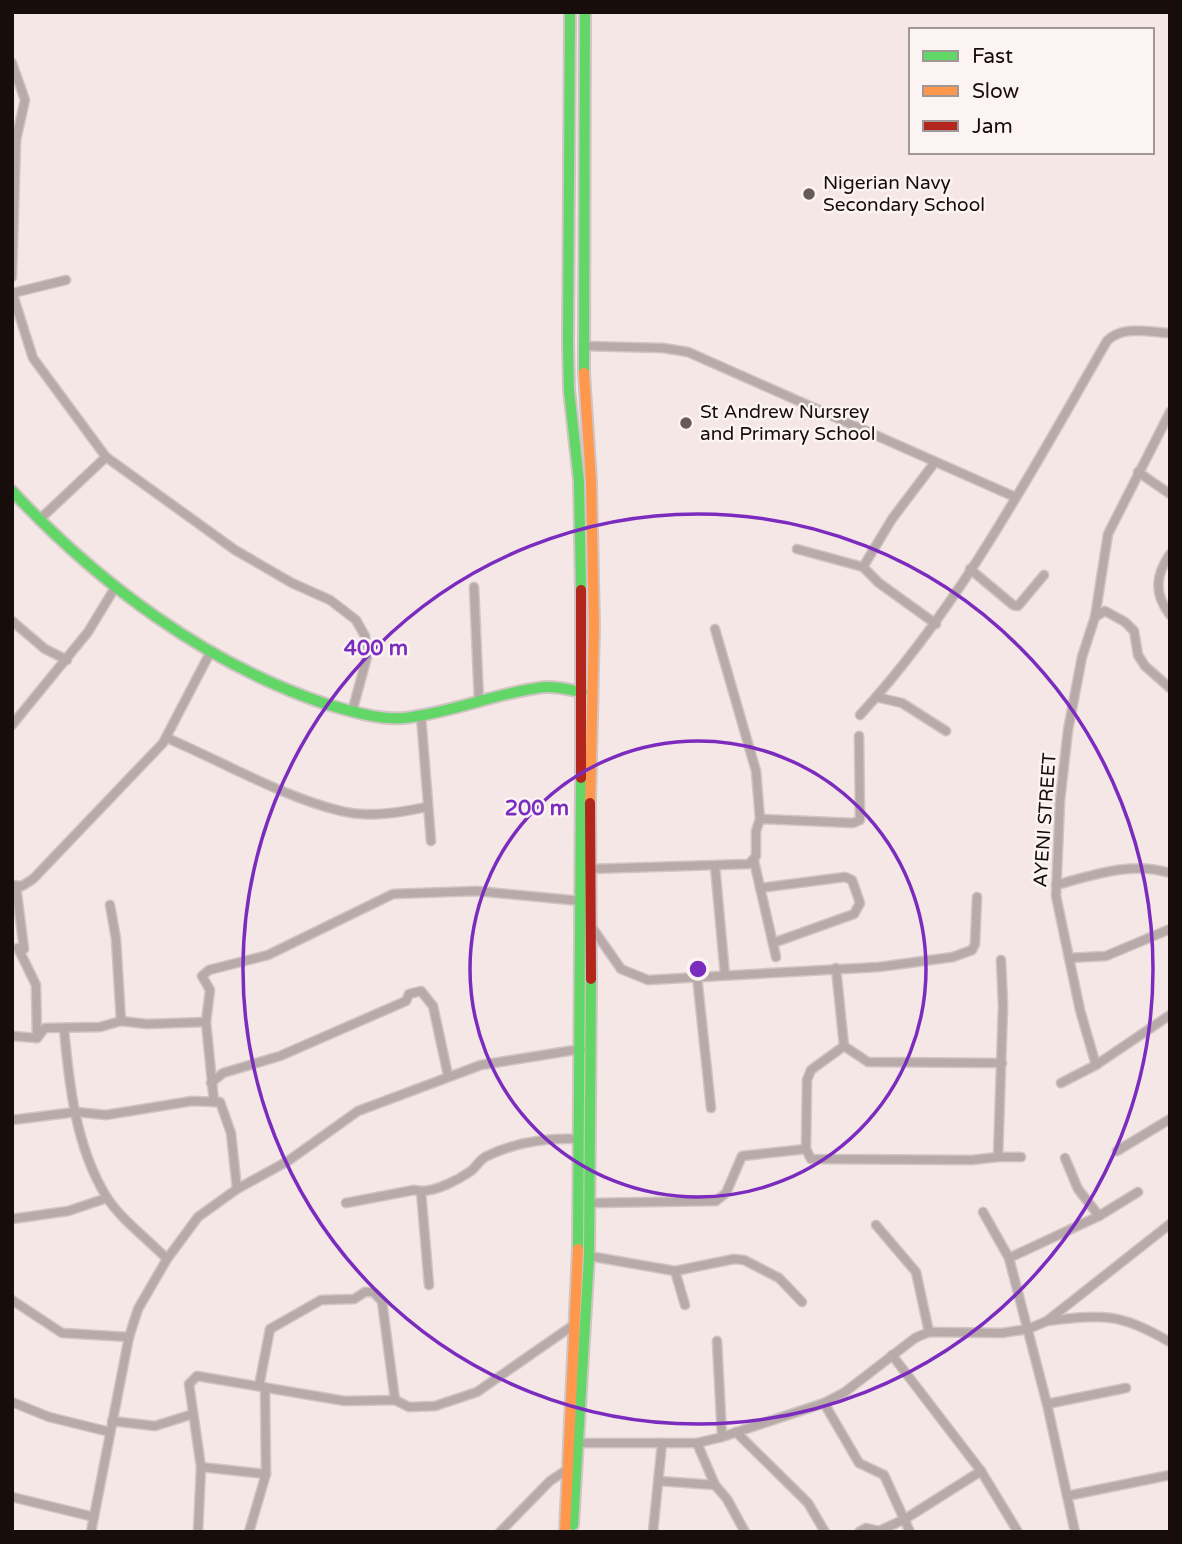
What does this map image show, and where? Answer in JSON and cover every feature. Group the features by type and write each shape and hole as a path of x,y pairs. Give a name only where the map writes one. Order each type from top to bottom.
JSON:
{"main road":[{"path":"570,12 569,355 585,481 594,625 579,882 582,901 581,1049 576,1139 572,1532"},
{"path":"565,1532 568,1469 574,1443 589,1256 590,1203 591,925 582,692 585,12"},
{"path":"12,491 39,520 116,586 210,653 285,690 352,712 394,718 421,716 547,687 582,692"}],"street":[{"path":"12,63 25,100 16,140 12,277"},
{"path":"66,280 12,293 33,358 106,457 235,550 292,583 330,600 356,620 365,636 367,657 352,712"},
{"path":"860,715 936,624 1016,497 1107,341 1113,335 1129,330 1170,333"},
{"path":"583,346 663,348 688,352 1016,497"},
{"path":"1095,617 1108,534 1170,412"},
{"path":"39,520 106,457"},
{"path":"863,567 892,519 935,462"},
{"path":"1138,472 1170,494"},
{"path":"797,549 863,567 879,583 936,624"},
{"path":"1170,554 1157,584 1157,594 1170,615"},
{"path":"970,569 1018,606 1044,575"},
{"path":"12,725 67,660 116,586"},
{"path":"474,587 479,701"},
{"path":"1095,617 1105,611 1125,621 1134,631 1138,655 1145,666 1170,688"},
{"name":"AYENI STREET","path":"1095,617 1082,657 1068,730 1056,885 1069,958 1096,1065"},
{"path":"12,621 45,649 67,660"},
{"path":"715,629 757,771 760,819 756,831 754,861 776,957"},
{"path":"15,948 24,949 14,886 33,879 167,738 210,653"},
{"path":"876,697 902,703 947,731"},
{"path":"421,716 426,807 431,841"},
{"path":"760,819 853,824 860,820 859,736"},
{"path":"167,738 313,803 342,812 403,812 426,807"},
{"path":"589,869 715,866 754,861"},
{"path":"715,866 725,975"},
{"path":"1056,885 1128,869 1154,868 1170,873"},
{"path":"760,888 845,877 852,880 860,903 854,914 773,943"},
{"path":"219,1102 214,1102 206,1022 210,990 202,976 209,970 268,955 393,894 478,891 582,901"},
{"path":"591,925 621,969 648,979 923,962 966,953 975,944 977,897"},
{"path":"110,905 116,939 121,1021"},
{"path":"1069,958 1106,956 1170,929"},
{"path":"15,948 36,985 37,1038"},
{"path":"998,1157 1002,1063 1001,960"},
{"path":"836,968 844,1046"},
{"path":"697,976 711,1108"},
{"path":"211,1083 223,1073 280,1056 406,1001 409,994 421,991 433,1006 448,1075"},
{"path":"1062,1083 1096,1065 1170,1015"},
{"path":"37,1038 46,1028 100,1027 121,1021 147,1024 206,1022"},
{"path":"64,1028 84,1150 107,1198 167,1259"},
{"path":"12,1036 37,1038"},
{"path":"844,1046 869,1062 1002,1063"},
{"path":"844,1046 811,1070 807,1080 806,1149 811,1159 972,1160 1021,1157"},
{"path":"91,1532 129,1337 138,1309 167,1259 198,1217 237,1189 288,1161 358,1111 448,1075 507,1060 581,1049"},
{"path":"12,1120 76,1112 106,1115 192,1101 219,1102"},
{"path":"219,1102 231,1133 237,1189"},
{"path":"1117,1151 1170,1119"},
{"path":"346,1203 414,1190 421,1192 472,1170 484,1157 509,1148 549,1138 576,1139"},
{"path":"590,1203 716,1200 726,1193 742,1156 806,1149"},
{"path":"1065,1158 1078,1189 1099,1216"},
{"path":"421,1192 429,1285"},
{"path":"1009,1258 1099,1216 1138,1192"},
{"path":"12,1219 68,1211 107,1198"},
{"path":"983,1212 1009,1258 1047,1404 1072,1531"},
{"path":"574,1443 697,1443 722,1437 824,1403 862,1381 892,1355 929,1332 1002,1333 1028,1329 1047,1321 1170,1224"},
{"path":"876,1225 916,1272 929,1332"},
{"path":"589,1256 675,1271 734,1259 744,1260 779,1278 802,1301"},
{"path":"675,1271 685,1305"},
{"path":"249,1532 265,1474 262,1387 270,1329 321,1300 354,1299 365,1292 373,1292 382,1301 395,1400"},
{"path":"12,1300 62,1333 129,1337"},
{"path":"1047,1321 1087,1316 1119,1318 1170,1342"},
{"path":"198,1532 201,1467 190,1384 197,1376 345,1401 395,1400 409,1406 435,1406 477,1392 575,1324"},
{"path":"716,1341 722,1437"},
{"path":"892,1355 981,1471 1018,1532"},
{"path":"1047,1404 1126,1388"},
{"path":"12,1402 49,1417 110,1432"},
{"path":"824,1403 859,1463 884,1475 910,1532"},
{"path":"112,1421 155,1426 193,1414"},
{"path":"736,1432 808,1503 825,1532"},
{"path":"653,1532 662,1443"},
{"path":"697,1443 715,1485 727,1499 745,1532"},
{"path":"201,1467 265,1474"},
{"path":"500,1532 550,1481 568,1469"},
{"path":"859,1532 866,1528 879,1531 905,1519 981,1471"},
{"path":"1067,1496 1170,1475"},
{"path":"659,1481 715,1485"},
{"path":"12,1497 94,1517"}],"traffic: fast":[{"path":"570,12 568,343 569,390 579,481 581,590"},
{"path":"584,373 585,12"},
{"path":"12,491 80,557 156,617 238,667 326,704 375,716 404,718 440,712 527,690 550,687 582,692"},
{"path":"578,1249 581,778"},
{"path":"573,1525 589,1256 591,979"}],"traffic: slow":[{"path":"584,373 591,481 594,625 590,803"},
{"path":"565,1532 578,1249"}],"traffic: jam":[{"path":"581,590 581,778"},
{"path":"590,803 591,979"}],"place":[{"name":"Nigerian Navy Secondary School","path":"809,194"},
{"name":"St Andrew Nursrey and Primary School","path":"686,423"}]}
